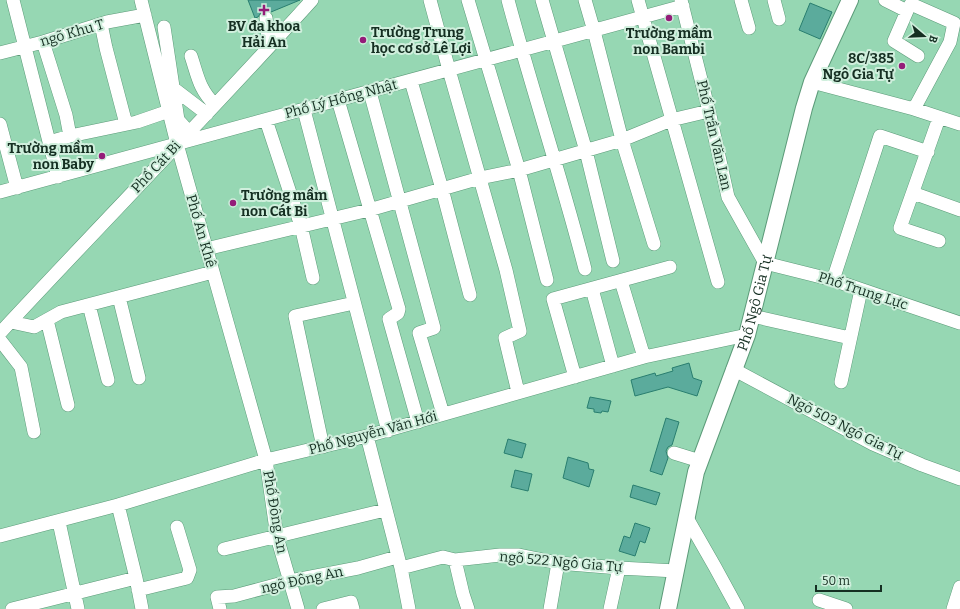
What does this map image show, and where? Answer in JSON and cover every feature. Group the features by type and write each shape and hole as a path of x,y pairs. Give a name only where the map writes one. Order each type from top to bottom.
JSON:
{"main road":[{"name":"Phố Ngô Gia Tự","path":"668,609 696,472 733,369 747,335 804,108 812,82 850,0"}],"street":[{"path":"12,0 58,177"},
{"name":"Phố An Khê","path":"141,0 177,144 266,460"},
{"name":"Phố Cát Bi","path":"0,333 269,48 312,0"},
{"path":"430,0 506,270 520,331 504,338 518,392"},
{"path":"468,0 519,170 548,280"},
{"path":"508,0 585,269"},
{"path":"542,0 586,151 613,261"},
{"path":"584,0 594,31 622,140 654,244"},
{"path":"638,0 718,282"},
{"path":"741,0 749,28"},
{"path":"774,0 779,19"},
{"path":"885,0 907,11 894,41 918,56"},
{"name":"Phố Lý Hồng Nhật","path":"0,192 594,31 643,17 682,3"},
{"name":"Phố Trần Văn Lan","path":"682,3 710,111 728,197 765,263"},
{"path":"911,4 954,23 950,42 914,109"},
{"name":"ngõ Khu T","path":"0,52 43,42 101,24 145,15"},
{"path":"266,18 269,48"},
{"path":"101,24 126,124"},
{"path":"164,27 178,120 189,132"},
{"path":"43,42 66,114 70,136"},
{"path":"191,56 200,84 211,109"},
{"path":"411,81 470,295"},
{"path":"812,82 914,109 960,124"},
{"path":"173,88 211,109"},
{"path":"370,92 398,201 434,328 419,334 443,414"},
{"path":"338,100 399,309 398,314 389,319 418,422"},
{"path":"304,110 388,430"},
{"path":"206,248 369,210 480,178 519,170 622,140 672,120 710,111"},
{"path":"49,142 137,122 169,112"},
{"path":"939,118 900,228 939,241"},
{"path":"266,120 300,226 313,278"},
{"path":"0,124 17,188"},
{"path":"833,280 880,136 928,152"},
{"path":"913,193 960,210"},
{"name":"Phố Trung Lực","path":"765,263 833,280 960,323"},
{"path":"575,377 553,300 670,267"},
{"path":"10,322 34,327 61,312 213,272"},
{"path":"621,281 644,357"},
{"path":"592,289 613,366"},
{"path":"841,382 861,290"},
{"path":"119,297 139,378"},
{"path":"323,447 295,316 354,303"},
{"path":"88,305 108,380"},
{"path":"752,316 850,338"},
{"path":"47,320 68,405"},
{"name":"Phố Nguyễn Văn Hới","path":"0,536 59,522 266,460 367,436 644,357 747,335"},
{"path":"0,340 21,367 34,432"},
{"name":"Ngõ 503 Ngô Gia Tự","path":"733,369 873,444 960,479"},
{"path":"367,436 410,609"},
{"path":"674,453 700,461"},
{"name":"Phố Đông An","path":"266,460 277,537 298,609"},
{"path":"118,505 142,609"},
{"path":"224,549 385,510"},
{"path":"687,518 738,609"},
{"path":"59,522 78,609"},
{"path":"12,609 74,592 187,578 190,570 177,527"},
{"name":"ngõ 522 Ngô Gia Tự","path":"399,563 443,557 455,560 500,555 519,555 558,563 619,568 676,570"},
{"path":"455,560 468,609"},
{"name":"ngõ Đông An","path":"220,609 217,597 234,596 290,581 358,568 399,563"},
{"path":"550,609 558,563"},
{"path":"610,609 619,568"},
{"path":"952,609 960,586"},
{"path":"819,600 846,609"},
{"path":"323,609 352,602 353,609"}],"building":[{"name":"BV đa khoa Hải An","path":"248,0 300,0 271,12 266,10 262,11 258,17 255,18"},
{"path":"810,3 832,12 820,39 799,30"},
{"path":"689,363 693,378 702,381 697,396 668,387 635,396 631,380 655,373 656,376 673,371 672,368"},
{"path":"590,397 611,401 608,412 594,412 594,409 587,408"},
{"path":"666,418 679,422 672,445 668,447 666,451 668,458 662,475 650,471"},
{"path":"508,439 526,444 522,458 504,453"},
{"path":"568,457 588,463 589,469 594,470 589,487 563,478"},
{"path":"515,470 532,474 528,491 511,487"},
{"path":"633,485 660,493 656,505 630,497"},
{"path":"635,523 650,528 645,543 640,541 635,556 619,551 624,536 630,538"}],"place":[{"name":"BV đa khoa Hải An","path":"264,10"},
{"name":"Trường mầm non Bambi","path":"669,18"},
{"name":"Trường Trung học cơ sở Lê Lợi","path":"363,40"},
{"name":"8C/385 Ngô Gia Tự","path":"902,66"},
{"name":"Trường mầm non Baby","path":"102,156"},
{"name":"Trường mầm non Cát Bi","path":"233,203"}]}
